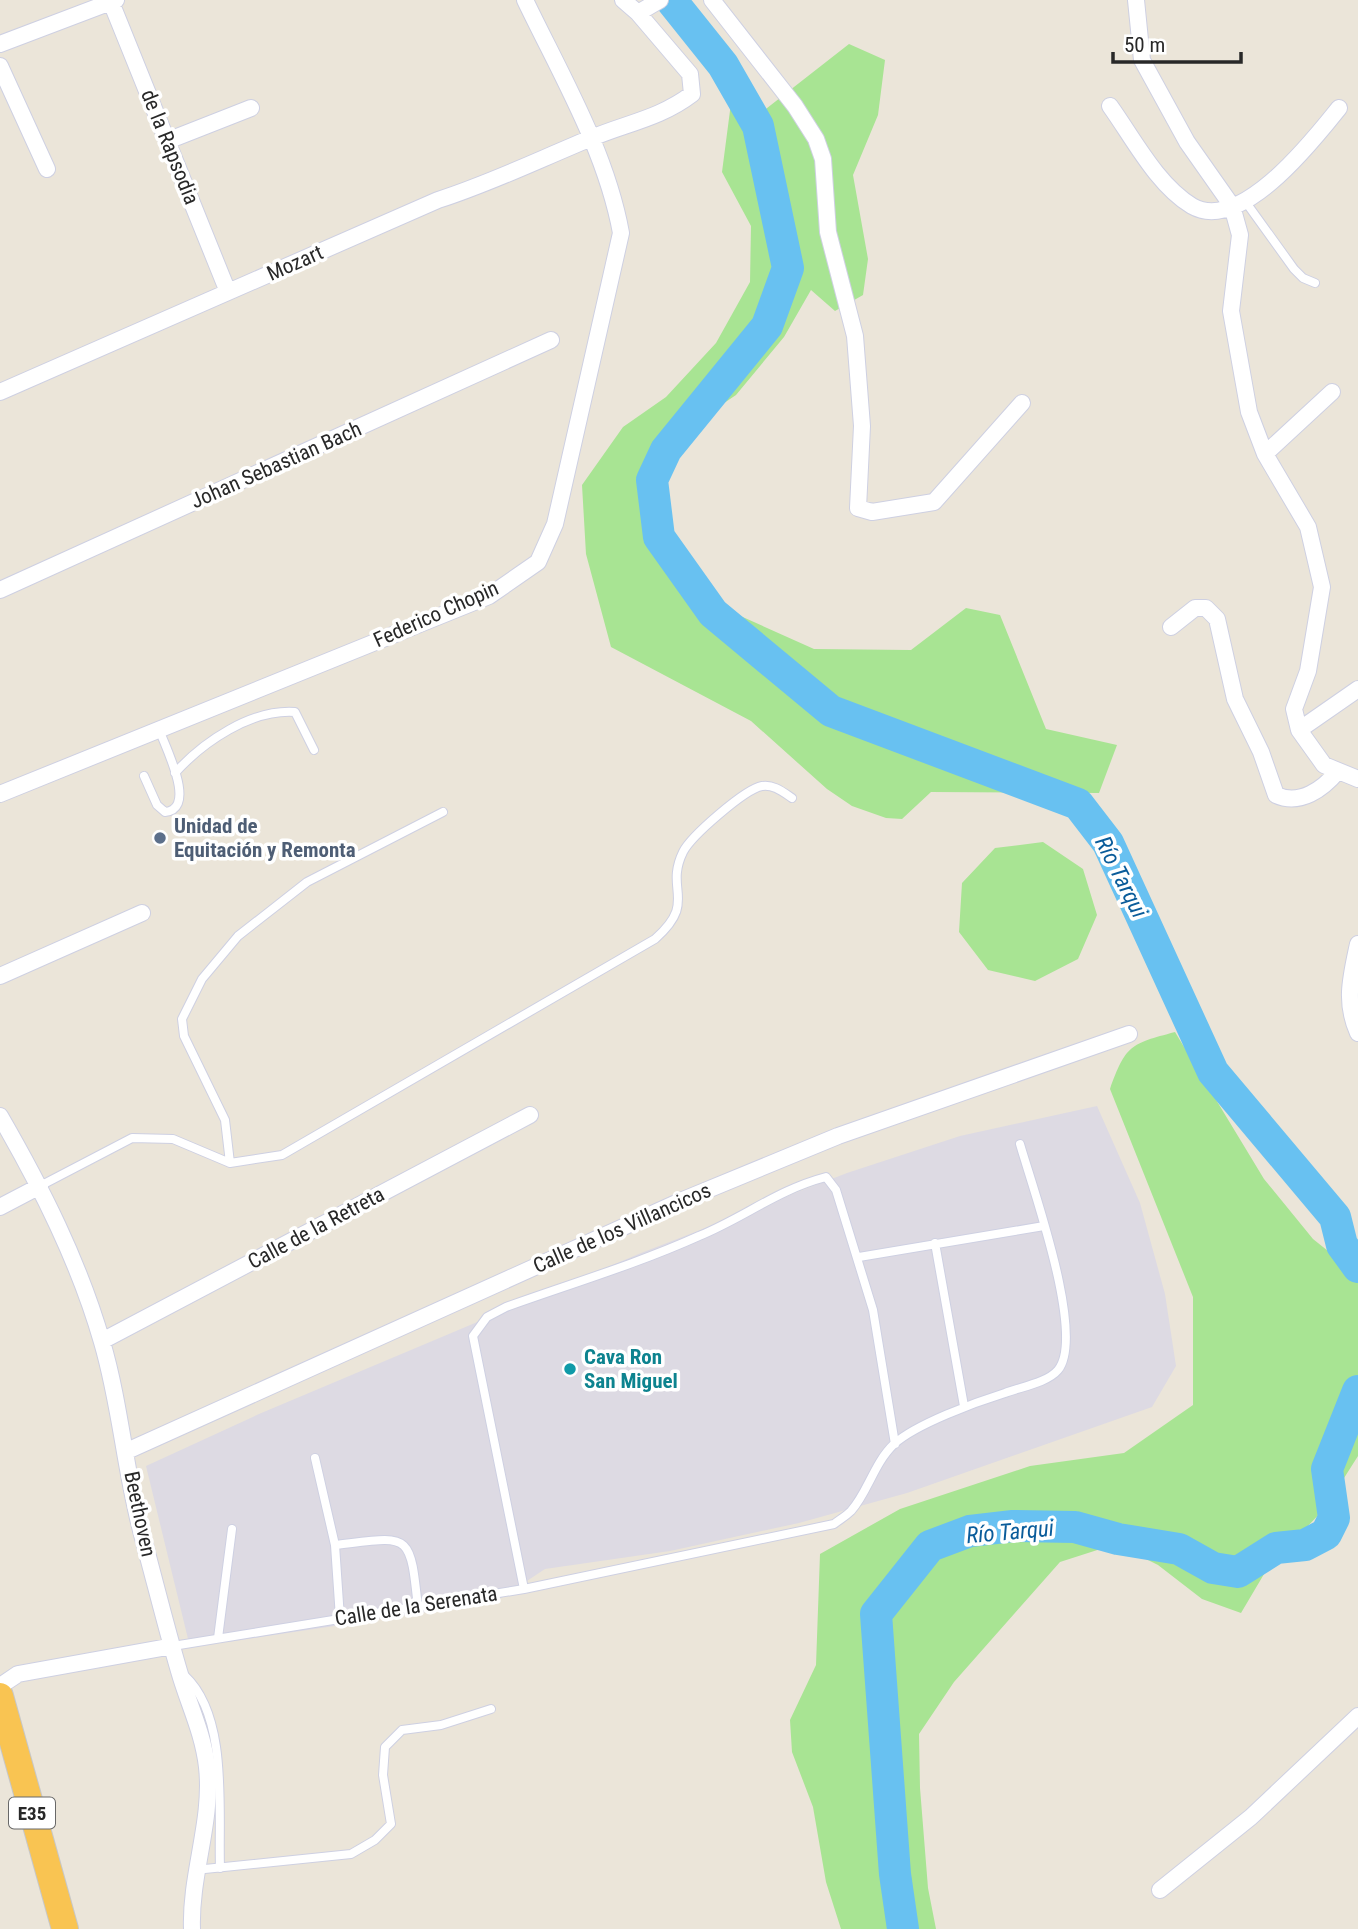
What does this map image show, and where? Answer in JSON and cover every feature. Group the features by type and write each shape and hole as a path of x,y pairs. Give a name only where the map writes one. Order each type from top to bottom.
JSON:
{"highway":[{"name":"E35","path":"0,1696 65,1929"}],"street":[{"name":"Federico Chopin","path":"0,794 489,596 538,562 555,524 621,233 615,199 591,138 525,0"},
{"path":"624,0 648,8"},
{"path":"712,0 746,48 795,106 816,139 823,159 828,232 855,336 862,426 858,509 872,512 934,502 1022,403"},
{"path":"1136,0 1142,60 1187,142 1238,204 1240,235 1231,311 1249,412 1265,454 1308,527 1322,587 1308,671 1294,709 1298,730 1324,765 1358,779"},
{"path":"0,44 114,1"},
{"name":"de la Rapsodia","path":"114,1 228,292"},
{"name":"Mozart","path":"0,392 438,200 491,183 591,138 669,111 692,94 690,74 648,8"},
{"path":"0,66 47,169"},
{"path":"1111,106 1168,185 1191,205 1202,210 1238,204 1294,164 1339,108"},
{"path":"167,141 251,108"},
{"name":"Johan Sebastian Bach","path":"0,590 551,340"},
{"path":"1265,454 1332,392"},
{"path":"1171,627 1195,608 1206,608 1217,619 1235,699 1261,752 1276,795 1285,799 1304,797 1326,786 1338,771"},
{"path":"1298,730 1358,689"},
{"path":"0,976 142,913"},
{"path":"1358,944 1350,979 1349,1013 1358,1033"},
{"name":"Calle de los Villancicos","path":"127,1451 683,1200 838,1136 1129,1034"},
{"name":"Calle de la Retreta","path":"102,1341 530,1115"},
{"name":"Beethoven","path":"0,1116 40,1186 102,1341 127,1451 134,1507 179,1671 201,1731 207,1768 207,1806 195,1870 192,1929"},
{"path":"0,1207 40,1186"},
{"name":"Calle de la Serenata","path":"0,1686 18,1674 173,1646"},
{"path":"1160,1890 1251,1817 1358,1716"}],"lane":[{"path":"1238,204 1294,270 1315,283"},
{"path":"175,773 201,747 234,728 278,710 295,712 314,750"},
{"path":"144,776 157,806 165,812 173,811 179,806 181,792 159,729"},
{"path":"40,1186 132,1138 173,1139 230,1163 282,1155 655,939 673,923 680,901 675,875 684,849 745,794 762,786 778,789 792,798"},
{"path":"230,1163 225,1120 184,1036 182,1019 202,979 238,936 307,882 443,812"},
{"path":"524,1589 473,1336 487,1317 697,1237 733,1221 792,1186 826,1177 836,1189 859,1257 873,1310 895,1444 964,1406 1045,1379 1058,1371 1067,1353 1067,1322 1044,1226 1020,1144"},
{"path":"859,1257 1044,1226"},
{"path":"935,1243 964,1406"},
{"name":"Calle de la Serenata","path":"173,1646 524,1589 834,1524 852,1510 870,1475 895,1444"},
{"path":"315,1458 335,1545 340,1618"},
{"path":"219,1638 232,1529"},
{"path":"335,1545 389,1538 402,1544 413,1556 418,1608"},
{"path":"179,1671 191,1682 205,1703 216,1742 220,1868"},
{"path":"195,1870 351,1854 391,1824 383,1775 385,1747 402,1730 441,1725 491,1709"}],"shaded area":[{"path":"1097,1106 1140,1203 1165,1294 1176,1366 1152,1407 907,1493 799,1523 670,1551 545,1569 495,1602 228,1642 189,1643 146,1466 259,1414 641,1253 847,1173 960,1136"}],"green space":[{"path":"849,44 885,60 878,115 853,175 868,259 863,295 835,311 811,290 784,337 736,395 663,444 639,503 658,553 699,605 736,614 814,649 911,650 966,608 1000,615 1046,729 1117,745 1099,793 931,792 902,819 886,818 852,806 827,789 751,721 611,647 586,554 582,485 623,427 666,397 716,343 750,282 751,226 722,172 731,103 745,103 758,115"},
{"path":"1043,842 1083,869 1097,915 1078,959 1035,981 988,970 959,932 962,883 995,848"},
{"path":"1175,1032 1264,1179 1313,1239 1358,1275 1358,1456 1325,1508 1267,1569 1241,1613 1202,1599 1158,1565 1116,1544 1060,1562 954,1682 919,1734 920,1788 928,1888 936,1929 841,1929 826,1882 813,1807 792,1752 790,1720 816,1665 820,1554 900,1509 1030,1466 1124,1453 1193,1405 1193,1297 1110,1089 1121,1063 1132,1048"}],"waterway":[{"name":"Río Tarqui","path":"671,0 723,65 758,126 788,268 767,326 666,450 652,480 659,537 713,613 831,711 1078,804 1108,843 1213,1072 1335,1217 1342,1245 1358,1267"},
{"name":"Río Tarqui","path":"903,1929 895,1874 876,1614 930,1546 970,1531 1013,1526 1075,1527 1118,1539 1179,1549 1213,1568 1238,1572 1276,1548 1305,1545 1326,1534 1334,1518 1327,1469 1358,1391"}],"place":[{"name":"Unidad de Equitación y Remonta","path":"160,838"},
{"name":"Cava Ron San Miguel","path":"570,1369"}]}
